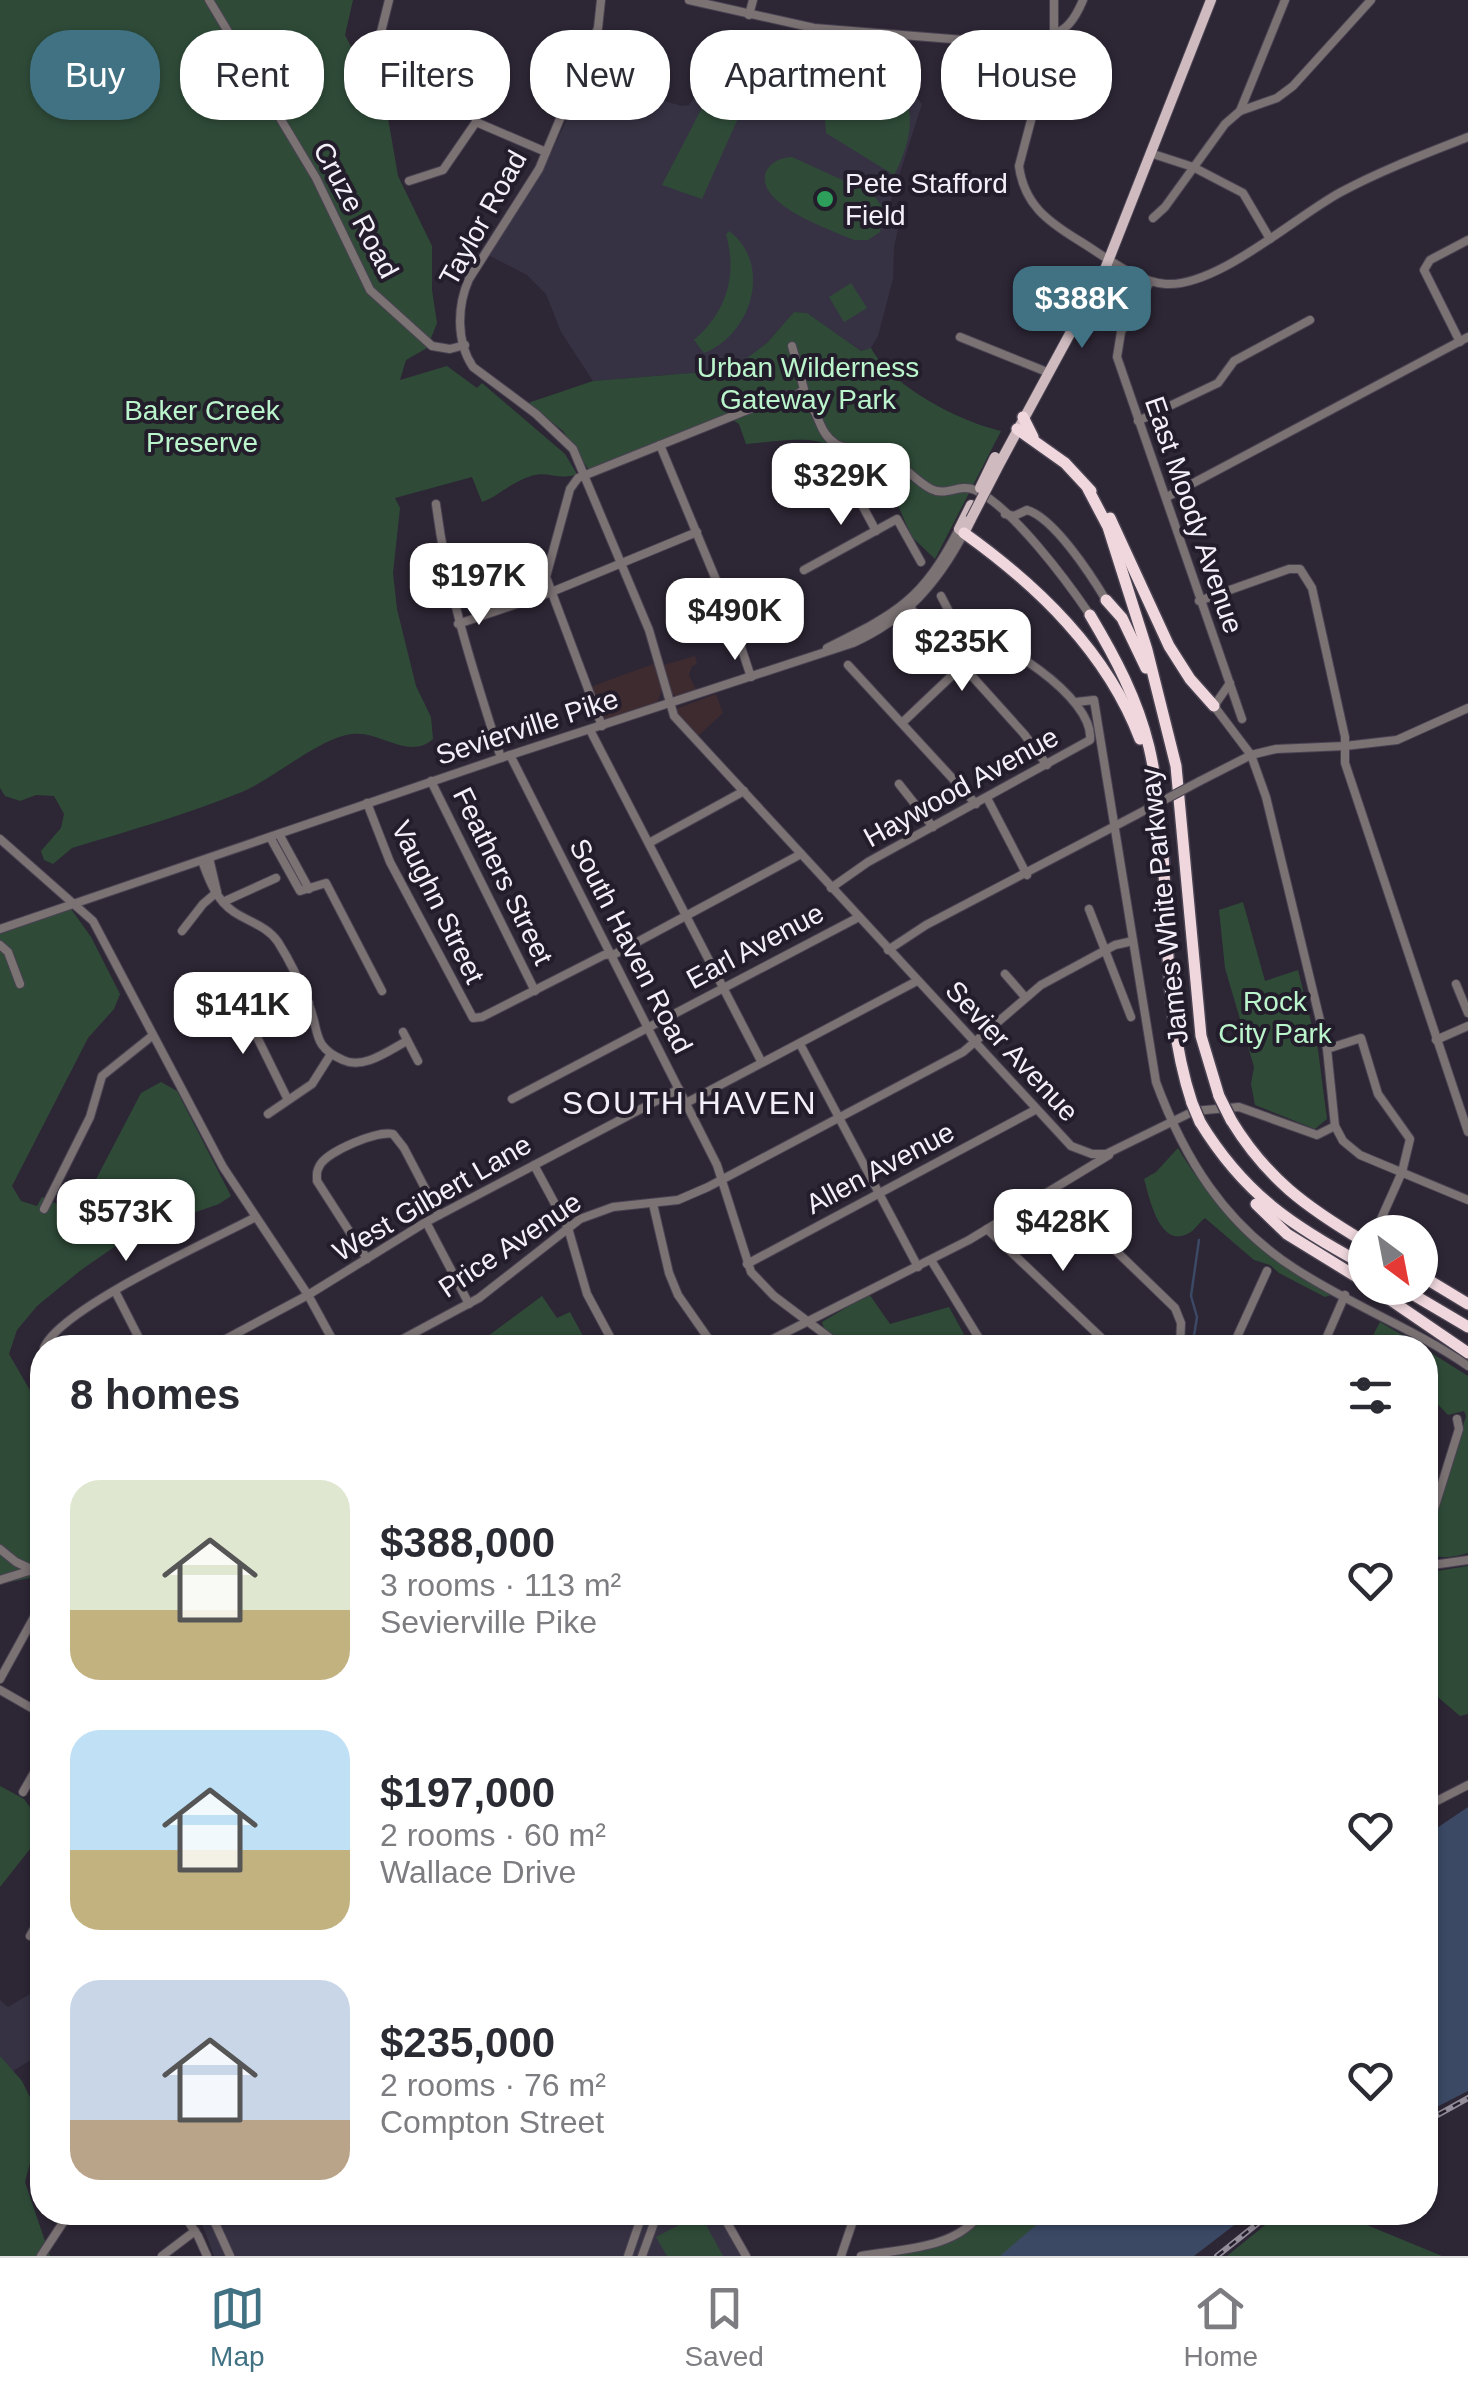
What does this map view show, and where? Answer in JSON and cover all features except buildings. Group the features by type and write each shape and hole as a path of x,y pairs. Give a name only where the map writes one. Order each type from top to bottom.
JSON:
{"highway":[{"path":"1017,424 1065,463 1115,526 1177,659 1214,706"},
{"path":"1088,489 1108,527 1170,738"},
{"path":"961,531 1022,576 1086,646 1136,729 1156,797"},
{"path":"1106,600 1122,618 1141,656 1170,738"},
{"path":"1090,615 1125,676 1138,709 1153,766 1156,797"},
{"name":"James White Parkway","path":"1170,738 1183,818 1201,1036 1219,1096 1255,1158 1290,1194 1348,1231"},
{"name":"James White Parkway","path":"1156,797 1172,1001 1178,1050 1192,1103 1218,1152 1272,1209 1304,1233 1348,1257"},
{"path":"1218,1152 1240,1184 1287,1234 1348,1272"},
{"path":"1438,1286 1468,1302"},
{"path":"1398,1305 1468,1353"},
{"path":"1431,1305 1468,1327"}],"main road":[{"path":"1109,258 1211,0"},
{"name":"Sevierville Pike","path":"961,531 971,505 1109,258"},
{"name":"Sevierville Pike","path":"961,531 971,519 998,459"}],"street":[{"name":"Cruze Road","path":"209,0 316,178 370,290 432,346 450,349 465,345"},
{"path":"382,30 389,0"},
{"name":"Taylor Road","path":"465,345 459,311 462,293 540,169 598,28 601,0"},
{"path":"689,0 814,28 941,38"},
{"path":"749,15 753,0"},
{"path":"1054,0 1054,30"},
{"path":"1062,30 1083,0"},
{"path":"1240,111 1285,0"},
{"path":"1153,218 1225,124 1240,111 1277,98 1293,86 1371,0"},
{"path":"1031,120 1019,166 1021,185 1032,205 1054,225 1150,282 1171,284 1218,269 1339,192 1468,137"},
{"path":"409,181 443,170 476,122 546,152"},
{"path":"1150,152 1193,167 1243,194 1270,239"},
{"path":"1167,497 1464,340 1424,270 1430,260 1468,240"},
{"name":"East Moody Avenue","path":"1150,282 1121,332 1117,348 1119,366 1242,719"},
{"path":"1138,420 1218,382 1234,361 1310,320"},
{"path":"960,337 1044,371"},
{"path":"465,345 473,367 564,437 582,477"},
{"path":"792,346 804,382 804,389 797,395"},
{"path":"602,726 546,577 570,490 582,477 784,395 808,400 824,434 840,447 883,454 934,491 964,487 974,490 1005,514 1051,561 1090,615"},
{"path":"660,445 751,677"},
{"path":"840,447 840,464 876,531"},
{"name":"Sevier Avenue","path":"582,477 655,645 678,721 1035,1110 1078,1150 1092,1154 1112,1152"},
{"name":"South Haven Road","path":"436,504 458,624 505,756 723,1179 747,1264 762,1286 826,1335"},
{"path":"1005,514 1034,512 1066,544 1106,600"},
{"path":"1018,516 1018,527"},
{"path":"804,570 897,519 921,562"},
{"name":"Sevierville Pike","path":"0,929 869,636 908,606 942,572 961,531"},
{"path":"458,624 550,593 697,532"},
{"path":"1199,601 1300,568 1312,588 1346,763 1468,1132"},
{"path":"936,637 958,629 941,596"},
{"path":"908,606 1024,734 1047,765"},
{"name":"Sevierville Pike","path":"810,656 908,606"},
{"name":"Haywood Avenue","path":"832,888 868,862 1090,740 1087,719 1076,702 1016,655 958,629"},
{"path":"848,666 976,804"},
{"path":"902,722 962,666"},
{"path":"1230,683 1214,706 1251,755 1266,798 1326,1049 1335,1126 1354,1151 1468,1200"},
{"path":"1076,702 1094,700 1156,1082 1171,1123 1204,1183 1233,1218 1296,1270 1419,1335"},
{"path":"888,950 926,925 1251,755 1276,749 1397,740 1468,708"},
{"path":"644,712 678,721"},
{"path":"590,730 761,1061"},
{"name":"Feathers Street","path":"432,782 535,990"},
{"path":"900,784 933,827"},
{"path":"649,843 744,792"},
{"path":"987,798 1027,875"},
{"name":"Vaughn Street","path":"367,803 390,862 473,1018 535,990"},
{"path":"274,835 300,890 326,883 382,991"},
{"path":"0,840 97,928 223,1167 308,1295 330,1335"},
{"path":"535,990 801,854"},
{"path":"205,860 223,902 271,934 309,1003 315,1035 324,1049 346,1062 360,1063 405,1036 418,1061"},
{"path":"223,902 276,878"},
{"path":"182,931 217,892"},
{"path":"1089,909 1132,1017"},
{"name":"Earl Avenue","path":"512,1099 858,916"},
{"name":"Price Avenue","path":"410,1335 468,1304 568,1228 600,1210 693,1195 974,1043 1024,997 1106,950 1133,941"},
{"path":"0,945 8,952 20,984"},
{"path":"1006,974 1024,997"},
{"path":"686,1102 916,980"},
{"path":"1456,984 1468,1013"},
{"path":"213,985 279,1010 309,1003"},
{"path":"262,1004 256,1035 288,1100"},
{"path":"1436,1040 1468,1026"},
{"path":"44,1209 90,1117 102,1076 152,1036"},
{"path":"1326,1049 1361,1038 1378,1094 1410,1139 1402,1172 1383,1215"},
{"path":"800,1044 918,1266"},
{"path":"268,1114 312,1084 332,1054"},
{"name":"West Gilbert Lane","path":"233,1335 308,1295 426,1222 678,1090"},
{"path":"781,1335 931,1260 1112,1152 1194,1111 1239,1108 1317,1135 1335,1126"},
{"name":"Allen Avenue","path":"747,1264 1035,1110"},
{"path":"367,1258 317,1182 318,1170 326,1159 376,1133 393,1134 439,1215"},
{"path":"534,1165 568,1228 587,1294 609,1335"},
{"path":"1053,1190 1175,1308 1181,1335"},
{"path":"653,1204 669,1273 678,1295 706,1335"},
{"path":"52,1335 114,1291 254,1218"},
{"path":"426,1222 468,1304"},
{"path":"987,1229 1098,1335"},
{"path":"931,1260 977,1335"},
{"path":"1238,1335 1267,1271"},
{"path":"114,1291 137,1335"},
{"path":"1328,1335 1345,1295"},
{"path":"1438,1347 1468,1366"},
{"path":"1438,1497 1459,1430 1457,1419"},
{"path":"0,1549 30,1569"},
{"path":"1438,1564 1468,1560"},
{"path":"0,1580 30,1571"},
{"path":"0,1679 30,1625"},
{"path":"0,1690 30,1707"},
{"path":"23,1792 30,1780"},
{"path":"1438,1800 1468,1784"},
{"path":"40,2256 61,2225"},
{"path":"191,2225 207,2256"},
{"path":"216,2225 230,2256"},
{"path":"628,2256 639,2225"},
{"path":"642,2256 653,2225"},
{"path":"728,2225 746,2256"},
{"path":"841,2256 852,2225"},
{"path":"861,2256 952,2238 971,2225"},
{"path":"162,2256 195,2231"}],"shaded area":[{"path":"670,103 689,105 690,120 917,120 891,201 900,220 893,279 878,336 871,348 861,351 807,313 794,312 767,343 740,364 717,371 593,381 561,332 546,294 527,275 488,255 541,174 567,120 670,120"},
{"path":"695,656 697,664 689,675 698,693 678,698 671,693 664,665"},
{"path":"656,663 662,690 657,703 605,720 590,687"},
{"path":"716,694 723,713 697,737 676,715 676,709"},
{"path":"30,1994 30,2060 13,2071 0,2056 0,2000 8,2007"},
{"path":"202,2225 723,2225 740,2256 214,2256"}],"green space":[{"name":"Baker Creek Preserve","path":"0,0 353,0 344,30 344,120 388,120 398,176 432,246 437,323 427,348 406,360 400,380 447,366 477,388 482,383 565,454 577,474 531,476 482,502 472,477 395,498 400,508 393,573 397,609 416,686 431,717 433,739 424,745 404,746 363,734 340,737 242,792 72,848 53,864 44,860 41,851 61,828 64,814 54,796 36,795 20,801 5,796 0,788"},
{"path":"696,120 737,120 702,199 662,185"},
{"path":"825,120 910,120 903,155 894,175 826,133"},
{"name":"Pete Stafford Field","path":"792,157 873,194 885,211 880,232 868,240 854,240 813,223 771,195 765,184 766,172 777,161"},
{"path":"729,231 743,245 750,261 751,297 734,331 704,353 694,340 714,318 726,292 731,264 726,235"},
{"path":"851,283 867,308 844,322 829,297"},
{"name":"Urban Wilderness Gateway Park","path":"794,312 807,313 861,351 871,348 894,376 928,400 1001,431 935,559 912,537 899,508 864,468 846,457 834,458 818,441 746,444 739,424 731,419 589,470 563,431 528,403 593,381 717,371 739,364 767,343"},
{"name":"Rock City Park","path":"1243,902 1265,981 1298,970 1318,1050 1327,1119 1315,1129 1255,1105 1251,1084 1254,1067 1225,968 1219,910"},
{"path":"71,909 91,937 120,994 114,1009 88,1038 12,1186 21,1201 37,1206 42,1197 66,1208 76,1207 93,1185 141,1093 161,1082 177,1091 231,1196 219,1204 133,1234 37,1306 17,1330 9,1354 30,1390 30,1578 0,1584 0,933"},
{"path":"1178,1148 1226,1213 1285,1264 1331,1295 1325,1297 1254,1260 1205,1218 1190,1233 1169,1234 1152,1208 1144,1179"},
{"path":"869,1294 890,1324 949,1307 964,1335 833,1335 822,1322"},
{"path":"542,1296 557,1318 570,1312 582,1335 489,1335"},
{"path":"1380,1322 1402,1335 1373,1335"},
{"path":"1438,1357 1468,1376 1468,1553 1450,1557 1438,1556 1438,1506 1466,1416 1464,1411 1448,1415 1438,1405"},
{"path":"1468,1566 1468,1714 1460,1716 1438,1697 1438,1571"},
{"path":"0,1786 24,1799 30,1807 30,1849 0,1887"},
{"path":"0,2056 22,2081 30,2097 30,2163 25,2182 30,2197 30,2225 40,2225 50,2256 0,2256"},
{"path":"679,2225 706,2225 723,2256 667,2256 656,2237"},
{"path":"974,2225 1043,2225 1008,2256 873,2256 919,2249 962,2234"},
{"path":"1265,2225 1367,2225 1442,2256 1227,2256"}],"water":[{"path":"1468,1807 1468,2091 1438,2106 1438,1827"},
{"path":"1036,2225 1234,2225 1194,2256 1000,2256"}],"waterway":[{"path":"1194,1335 1197,1317 1191,1296 1199,1240"}],"railway":[{"path":"1438,2115 1468,2098"},
{"path":"1217,2256 1256,2225"}],"place":[{"name":"Pete Stafford Field","path":"825,199"}],"district":[{"name":"SOUTH HAVEN","path":"690,1103"}]}
